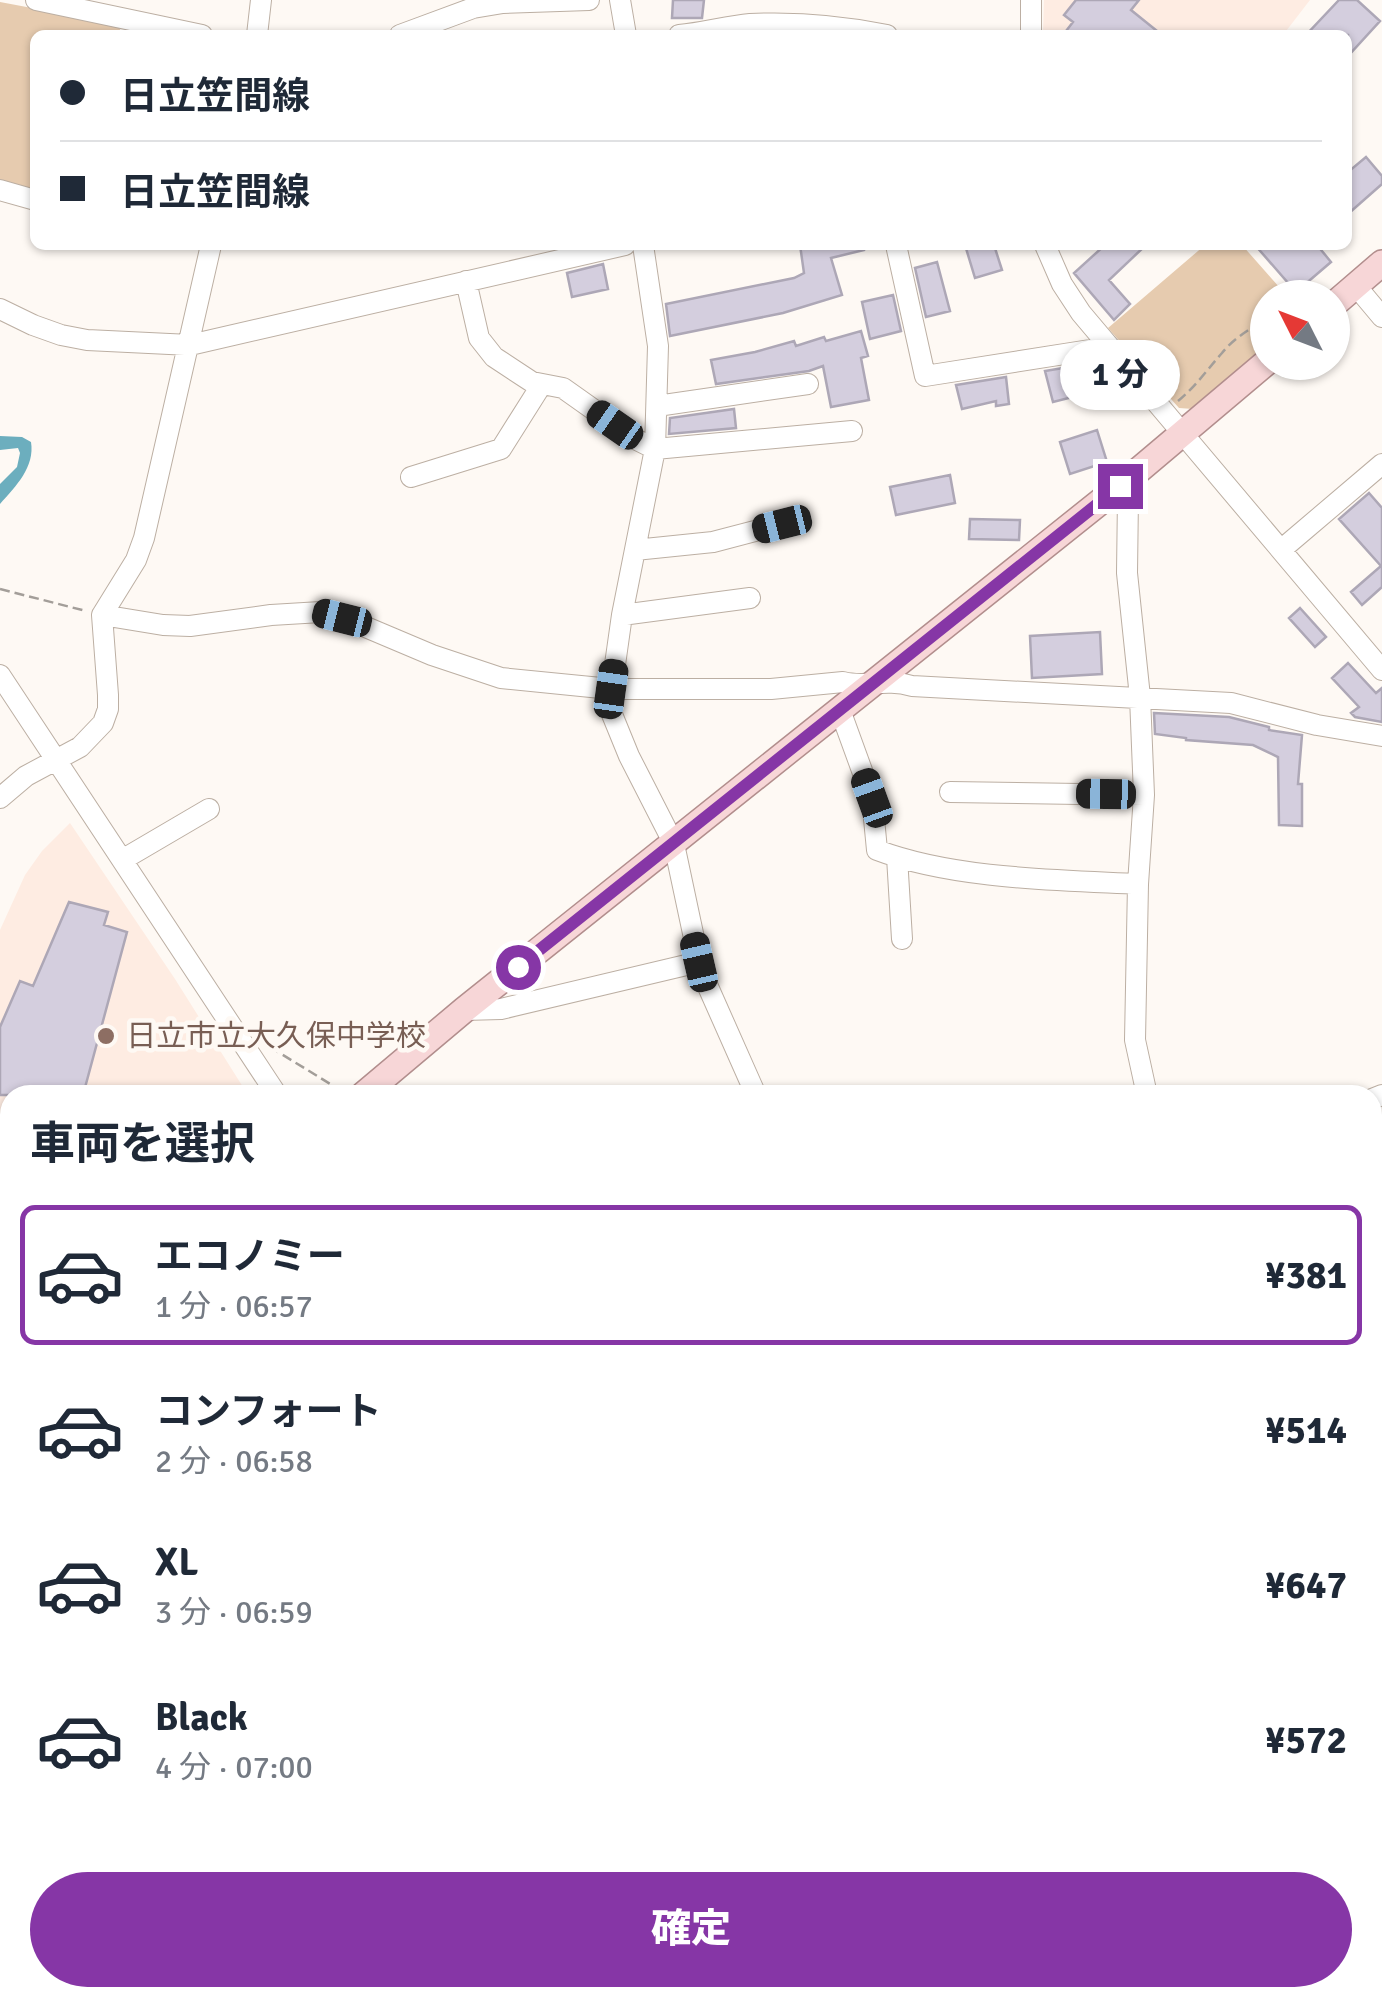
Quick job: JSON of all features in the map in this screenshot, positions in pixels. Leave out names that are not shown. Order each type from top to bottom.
[{"type":"main road","points":[[1350,291],[1382,263]]},
{"type":"main road","points":[[375,1085],[1120,486],[1250,376]]},
{"type":"street","points":[[36,0],[130,27],[157,30]]},
{"type":"street","points":[[258,30],[261,0]]},
{"type":"street","points":[[408,30],[442,9],[589,0]]},
{"type":"street","points":[[620,0],[625,30]]},
{"type":"street","points":[[1031,0],[1031,30]]},
{"type":"street","points":[[711,30],[749,24],[831,30]]},
{"type":"street","points":[[0,190],[30,199]]},
{"type":"street","points":[[0,798],[26,776],[80,748],[103,724],[108,709],[102,615],[136,560],[144,538],[210,250]]},
{"type":"street","points":[[0,310],[32,326],[86,340],[190,345],[602,250]]},
{"type":"street","points":[[644,250],[658,346],[655,449],[622,615],[610,708],[629,756],[674,844],[699,962],[752,1085]]},
{"type":"street","points":[[897,250],[926,376],[1109,347]]},
{"type":"street","points":[[1046,250],[1081,312],[1382,670]]},
{"type":"street","points":[[466,281],[479,338],[494,358],[532,382],[562,388],[655,449],[852,430]]},
{"type":"street","points":[[1356,286],[1382,317]]},
{"type":"street","points":[[410,478],[501,449],[542,384]]},
{"type":"street","points":[[657,406],[808,384]]},
{"type":"street","points":[[1282,549],[1375,470],[1382,493]]},
{"type":"street","points":[[1120,486],[1128,497],[1126,573],[1140,697],[1144,795],[1138,884],[1136,1040],[1146,1085]]},
{"type":"street","points":[[635,550],[712,542],[782,524]]},
{"type":"street","points":[[622,615],[750,598]]},
{"type":"street","points":[[102,615],[190,626],[320,612],[501,678],[611,689],[771,689],[896,681],[912,686],[1231,703],[1382,736]]},
{"type":"street","points":[[0,675],[270,1085]]},
{"type":"street","points":[[840,710],[872,798],[877,850],[962,870],[1138,884]]},
{"type":"street","points":[[950,792],[1144,795]]},
{"type":"street","points":[[122,860],[208,809]]},
{"type":"street","points":[[897,857],[902,939]]},
{"type":"street","points":[[464,1010],[501,1009],[699,962]]},
{"type":"path","points":[[1173,405],[1196,386],[1223,350],[1250,329]]},
{"type":"path","points":[[0,589],[102,615]]},
{"type":"path","points":[[259,1041],[352,1085]]},
{"type":"shaded area","points":[[1044,0],[1310,0],[1287,30],[1043,30]]},
{"type":"shaded area","points":[[0,2],[117,24],[120,30],[30,30],[30,190],[0,181]]},
{"type":"shaded area","points":[[1199,250],[1246,250],[1273,280],[1250,280],[1250,360],[1193,409],[1179,408],[1108,328]]},
{"type":"shaded area","name":"日立市立大久保中学校","points":[[70,823],[242,1085],[0,1085],[0,930],[25,875]]},
{"type":"water","points":[[0,436],[22,437],[31,442],[31,451],[23,476],[0,504],[0,484],[17,467],[20,453],[18,448],[0,450]]},
{"type":"building","points":[[673,0],[704,0],[702,18],[672,18]]},
{"type":"building","points":[[1076,0],[1139,0],[1131,10],[1156,30],[1067,30],[1073,22],[1064,15]]},
{"type":"building","points":[[1339,0],[1357,0],[1380,21],[1352,52],[1352,30],[1311,30]]},
{"type":"building","points":[[1366,157],[1382,176],[1382,184],[1352,210],[1352,169]]},
{"type":"building","points":[[801,250],[864,250],[831,258],[842,295],[783,313],[670,336],[666,304],[804,273]]},
{"type":"building","points":[[967,250],[996,250],[1002,270],[975,278]]},
{"type":"building","points":[[1099,250],[1141,250],[1109,280],[1130,304],[1114,320],[1074,273]]},
{"type":"building","points":[[1259,250],[1321,250],[1331,262],[1310,280],[1286,280]]},
{"type":"building","points":[[937,262],[950,311],[926,317],[915,268]]},
{"type":"building","points":[[603,264],[608,289],[572,297],[567,273]]},
{"type":"building","points":[[893,295],[901,331],[870,339],[862,302]]},
{"type":"building","points":[[861,331],[868,356],[861,358],[869,400],[831,407],[823,366],[716,384],[711,360],[794,341],[796,346],[824,337],[826,341]]},
{"type":"building","points":[[1093,363],[1100,390],[1053,402],[1045,371]]},
{"type":"building","points":[[1006,377],[1009,404],[996,406],[996,401],[962,409],[956,385]]},
{"type":"building","points":[[734,409],[736,428],[669,434],[670,418]]},
{"type":"building","points":[[1097,430],[1107,462],[1070,474],[1060,442]]},
{"type":"building","points":[[950,475],[955,503],[896,515],[890,487]]},
{"type":"building","points":[[1369,493],[1382,508],[1382,587],[1362,605],[1351,592],[1381,566],[1339,519]]},
{"type":"building","points":[[970,519],[1020,520],[1019,540],[969,539]]},
{"type":"building","points":[[1300,608],[1326,637],[1315,647],[1289,618]]},
{"type":"building","points":[[1100,632],[1102,674],[1032,678],[1030,636]]},
{"type":"building","points":[[1348,663],[1376,693],[1382,688],[1382,722],[1351,713],[1359,707],[1332,678]]},
{"type":"building","points":[[1154,713],[1229,717],[1269,730],[1302,735],[1298,784],[1302,784],[1302,826],[1279,825],[1278,757],[1253,745],[1155,734]]},
{"type":"building","points":[[69,902],[108,912],[104,925],[127,932],[86,1085],[0,1085],[0,1027],[20,981],[33,986]]},
{"type":"place","name":"日立市立大久保中学校","points":[[106,1036]]},
{"type":"route","points":[[518,967],[1120,486]]}]
